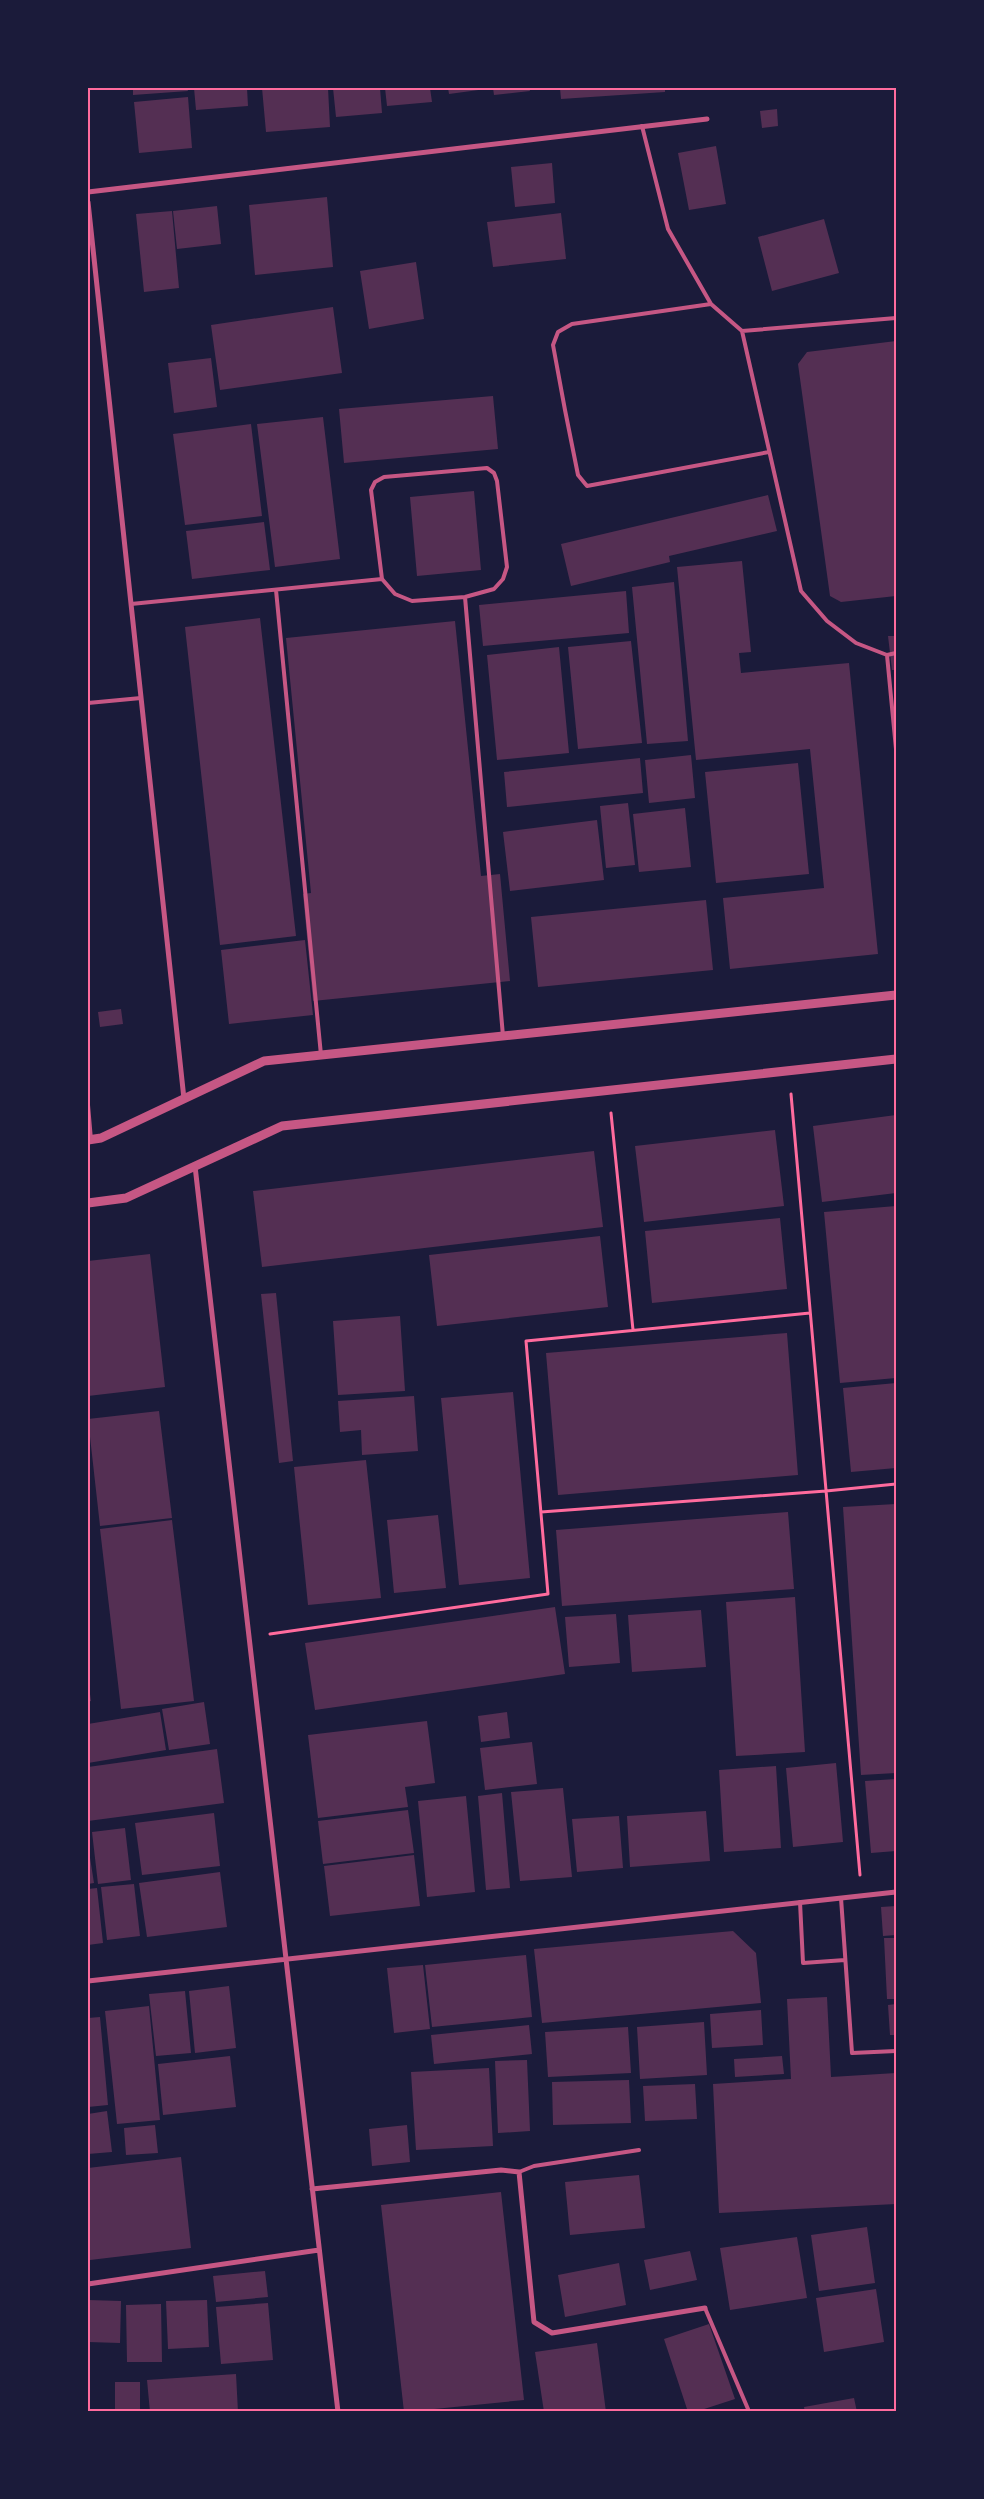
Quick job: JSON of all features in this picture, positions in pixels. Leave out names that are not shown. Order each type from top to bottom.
[{"type":"street","points":[[88,192],[707,118]]},
{"type":"street","points":[[88,202],[184,1099]]},
{"type":"street","points":[[89,1140],[101,1138],[264,1061],[896,995]]},
{"type":"street","points":[[88,1203],[126,1198],[282,1126],[896,1059]]},
{"type":"street","points":[[195,1166],[338,2412]]},
{"type":"street","points":[[88,1981],[896,1892]]},
{"type":"street","points":[[312,2189],[501,2170],[518,2172],[534,2322],[542,2328],[552,2333],[705,2308]]},
{"type":"street","points":[[88,2284],[319,2250]]},
{"type":"lane","points":[[642,126],[668,229],[711,304],[742,331],[801,591],[827,621],[856,643],[887,655],[896,654]]},
{"type":"lane","points":[[711,304],[572,324],[558,332],[553,345],[578,476],[587,486],[770,452]]},
{"type":"lane","points":[[742,331],[896,318]]},
{"type":"lane","points":[[486,468],[494,473],[497,481],[507,567],[502,579],[494,589],[465,597],[412,601],[395,594],[382,579],[371,490],[375,482],[384,477],[486,468]]},
{"type":"lane","points":[[131,604],[382,579]]},
{"type":"lane","points":[[276,590],[322,1055]]},
{"type":"lane","points":[[465,597],[503,1036]]},
{"type":"lane","points":[[887,655],[896,749]]},
{"type":"lane","points":[[88,703],[141,698]]},
{"type":"lane","points":[[88,1105],[89,1140]]},
{"type":"lane","points":[[841,1898],[852,2053],[896,2051]]},
{"type":"lane","points":[[800,1902],[803,1963],[845,1960]]},
{"type":"lane","points":[[518,2172],[534,2166],[639,2150]]},
{"type":"lane","points":[[705,2308],[748,2409]]},
{"type":"path","points":[[789,1070],[862,1895]]},
{"type":"path","points":[[609,1090],[633,1330]]},
{"type":"path","points":[[249,1637],[548,1594],[526,1341],[810,1313]]},
{"type":"path","points":[[541,1512],[896,1484]]},
{"type":"building","points":[[133,88],[187,88],[188,91],[133,95]]},
{"type":"building","points":[[194,88],[247,88],[248,106],[196,110]]},
{"type":"building","points":[[262,88],[328,88],[330,127],[266,132]]},
{"type":"building","points":[[333,88],[380,88],[382,113],[336,117]]},
{"type":"building","points":[[385,88],[430,88],[432,102],[387,106]]},
{"type":"building","points":[[448,88],[486,88],[486,89],[449,94]]},
{"type":"building","points":[[493,88],[529,88],[530,91],[494,95]]},
{"type":"building","points":[[560,88],[665,88],[665,92],[561,99]]},
{"type":"building","points":[[188,97],[192,148],[139,153],[134,102]]},
{"type":"building","points":[[777,109],[778,126],[762,128],[760,111]]},
{"type":"building","points":[[716,146],[726,204],[689,210],[678,153]]},
{"type":"building","points":[[552,163],[555,203],[515,207],[511,167]]},
{"type":"building","points":[[327,197],[333,267],[255,275],[249,205]]},
{"type":"building","points":[[217,206],[221,244],[177,249],[173,211]]},
{"type":"building","points":[[172,211],[179,288],[144,292],[136,214]]},
{"type":"building","points":[[561,213],[566,259],[493,267],[487,222]]},
{"type":"building","points":[[824,219],[839,273],[772,291],[758,237]]},
{"type":"building","points":[[416,262],[424,319],[369,329],[360,271]]},
{"type":"building","points":[[333,307],[342,373],[220,390],[211,325]]},
{"type":"building","points":[[896,341],[896,596],[841,602],[830,596],[798,364],[807,352]]},
{"type":"building","points":[[211,358],[217,407],[174,413],[168,363]]},
{"type":"building","points":[[493,396],[498,449],[344,463],[339,409]]},
{"type":"building","points":[[323,417],[340,559],[275,567],[257,424]]},
{"type":"building","points":[[251,424],[262,516],[185,525],[173,434]]},
{"type":"building","points":[[474,491],[481,570],[417,576],[410,497]]},
{"type":"building","points":[[768,495],[777,531],[669,556],[670,562],[571,586],[561,544]]},
{"type":"building","points":[[264,522],[270,570],[192,579],[186,531]]},
{"type":"building","points":[[742,561],[751,652],[739,653],[741,673],[849,663],[878,954],[730,969],[723,898],[824,888],[810,749],[696,760],[677,567]]},
{"type":"building","points":[[674,582],[688,741],[647,744],[632,587]]},
{"type":"building","points":[[626,591],[629,633],[483,646],[479,605]]},
{"type":"building","points":[[260,618],[296,936],[220,945],[185,627]]},
{"type":"building","points":[[455,621],[481,876],[500,874],[510,981],[313,1001],[303,894],[311,893],[286,638]]},
{"type":"building","points":[[888,636],[896,636],[896,670],[892,670]]},
{"type":"building","points":[[631,641],[642,743],[578,749],[568,647]]},
{"type":"building","points":[[559,647],[569,753],[497,760],[487,655]]},
{"type":"building","points":[[691,755],[695,798],[649,803],[645,760]]},
{"type":"building","points":[[640,758],[643,793],[507,807],[504,772]]},
{"type":"building","points":[[798,763],[809,874],[716,883],[705,772]]},
{"type":"building","points":[[628,803],[635,865],[606,868],[600,806]]},
{"type":"building","points":[[685,808],[691,867],[639,872],[633,814]]},
{"type":"building","points":[[597,820],[604,880],[510,891],[503,832]]},
{"type":"building","points":[[706,900],[713,970],[538,987],[531,917]]},
{"type":"building","points":[[305,940],[313,1015],[229,1024],[221,950]]},
{"type":"building","points":[[121,1009],[123,1024],[100,1027],[98,1012]]},
{"type":"building","points":[[896,1115],[896,1193],[822,1202],[813,1126]]},
{"type":"building","points":[[775,1130],[784,1206],[644,1222],[635,1146]]},
{"type":"building","points":[[594,1151],[603,1227],[262,1267],[253,1191]]},
{"type":"building","points":[[896,1206],[896,1378],[840,1383],[824,1212]]},
{"type":"building","points":[[780,1218],[787,1289],[652,1303],[645,1231]]},
{"type":"building","points":[[600,1236],[608,1307],[437,1326],[429,1255]]},
{"type":"building","points":[[150,1254],[165,1387],[88,1396],[88,1261]]},
{"type":"building","points":[[276,1293],[293,1461],[279,1463],[261,1294]]},
{"type":"building","points":[[400,1316],[405,1391],[338,1395],[333,1321]]},
{"type":"building","points":[[787,1333],[798,1475],[558,1495],[546,1353]]},
{"type":"building","points":[[896,1383],[896,1468],[851,1472],[843,1388]]},
{"type":"building","points":[[513,1392],[530,1578],[459,1585],[441,1398]]},
{"type":"building","points":[[414,1396],[418,1451],[362,1455],[361,1430],[340,1432],[338,1401]]},
{"type":"building","points":[[159,1411],[172,1518],[100,1526],[88,1419]]},
{"type":"building","points":[[366,1460],[381,1598],[308,1605],[294,1467]]},
{"type":"building","points":[[896,1504],[896,1773],[861,1775],[843,1507]]},
{"type":"building","points":[[788,1512],[794,1589],[562,1606],[556,1530]]},
{"type":"building","points":[[438,1515],[446,1588],[394,1593],[387,1520]]},
{"type":"building","points":[[172,1520],[194,1701],[121,1709],[100,1529]]},
{"type":"building","points":[[795,1597],[805,1752],[736,1756],[726,1602]]},
{"type":"building","points":[[555,1607],[565,1674],[315,1710],[305,1643]]},
{"type":"building","points":[[701,1610],[706,1667],[632,1672],[628,1615]]},
{"type":"building","points":[[616,1614],[620,1663],[569,1667],[565,1617]]},
{"type":"building","points":[[88,1680],[91,1701],[88,1702]]},
{"type":"building","points":[[204,1702],[210,1744],[169,1750],[162,1709]]},
{"type":"building","points":[[160,1712],[166,1750],[88,1763],[88,1724]]},
{"type":"building","points":[[507,1712],[510,1738],[481,1742],[478,1716]]},
{"type":"building","points":[[427,1721],[435,1783],[405,1787],[408,1807],[318,1818],[308,1735]]},
{"type":"building","points":[[532,1742],[537,1784],[485,1790],[480,1748]]},
{"type":"building","points":[[217,1749],[224,1803],[88,1821],[88,1767]]},
{"type":"building","points":[[836,1763],[843,1842],[793,1847],[786,1768]]},
{"type":"building","points":[[776,1766],[781,1848],[724,1852],[719,1770]]},
{"type":"building","points":[[896,1779],[896,1851],[871,1853],[865,1781]]},
{"type":"building","points":[[563,1788],[572,1877],[520,1881],[511,1792]]},
{"type":"building","points":[[502,1793],[510,1888],[486,1890],[478,1796]]},
{"type":"building","points":[[466,1796],[475,1892],[427,1897],[418,1801]]},
{"type":"building","points":[[408,1810],[414,1853],[323,1864],[318,1821]]},
{"type":"building","points":[[706,1811],[710,1861],[630,1867],[627,1816]]},
{"type":"building","points":[[214,1813],[220,1866],[142,1875],[135,1823]]},
{"type":"building","points":[[619,1816],[623,1868],[577,1872],[572,1819]]},
{"type":"building","points":[[125,1828],[131,1880],[98,1884],[92,1832]]},
{"type":"building","points":[[88,1845],[94,1883],[88,1884]]},
{"type":"building","points":[[414,1855],[420,1906],[330,1916],[324,1866]]},
{"type":"building","points":[[220,1872],[227,1927],[147,1937],[139,1883]]},
{"type":"building","points":[[134,1884],[140,1936],[107,1940],[101,1887]]},
{"type":"building","points":[[97,1888],[103,1943],[88,1945],[88,1889]]},
{"type":"building","points":[[896,1906],[896,1935],[883,1936],[881,1907]]},
{"type":"building","points":[[733,1931],[756,1953],[761,2003],[542,2023],[534,1949]]},
{"type":"building","points":[[884,1938],[896,1938],[896,1999],[887,1999]]},
{"type":"building","points":[[526,1955],[532,2017],[432,2027],[425,1965]]},
{"type":"building","points":[[423,1965],[430,2029],[394,2033],[387,1968]]},
{"type":"building","points":[[229,1986],[236,2048],[195,2053],[189,1991]]},
{"type":"building","points":[[185,1991],[191,2053],[156,2056],[149,1994]]},
{"type":"building","points":[[827,1997],[831,2077],[896,2073],[896,2204],[719,2213],[713,2084],[791,2079],[787,1999]]},
{"type":"building","points":[[896,2004],[896,2035],[890,2035],[888,2005]]},
{"type":"building","points":[[149,2006],[160,2120],[117,2124],[105,2011]]},
{"type":"building","points":[[761,2010],[763,2045],[712,2048],[710,2014]]},
{"type":"building","points":[[100,2017],[108,2105],[88,2107],[88,2018]]},
{"type":"building","points":[[704,2022],[707,2075],[640,2079],[637,2027]]},
{"type":"building","points":[[529,2025],[532,2054],[434,2064],[431,2035]]},
{"type":"building","points":[[628,2027],[631,2073],[548,2077],[545,2032]]},
{"type":"building","points":[[230,2056],[236,2107],[163,2115],[158,2064]]},
{"type":"building","points":[[782,2056],[784,2074],[735,2077],[734,2059]]},
{"type":"building","points":[[527,2060],[530,2131],[498,2133],[495,2061]]},
{"type":"building","points":[[489,2068],[493,2146],[416,2150],[411,2072]]},
{"type":"building","points":[[629,2080],[631,2123],[553,2125],[552,2082]]},
{"type":"building","points":[[695,2084],[697,2119],[645,2121],[643,2086]]},
{"type":"building","points":[[107,2111],[112,2152],[88,2154],[88,2114]]},
{"type":"building","points":[[155,2125],[158,2153],[126,2155],[124,2128]]},
{"type":"building","points":[[407,2125],[410,2162],[372,2166],[369,2129]]},
{"type":"building","points":[[181,2157],[191,2248],[90,2260],[88,2238],[88,2168]]},
{"type":"building","points":[[639,2175],[645,2228],[570,2235],[565,2182]]},
{"type":"building","points":[[501,2192],[524,2400],[404,2412],[381,2205]]},
{"type":"building","points":[[867,2227],[875,2283],[819,2291],[811,2235]]},
{"type":"building","points":[[797,2237],[807,2298],[730,2310],[720,2248]]},
{"type":"building","points":[[690,2251],[697,2280],[650,2290],[644,2260]]},
{"type":"building","points":[[619,2263],[626,2305],[565,2317],[558,2275]]},
{"type":"building","points":[[265,2271],[268,2297],[216,2302],[213,2276]]},
{"type":"building","points":[[876,2289],[884,2342],[824,2352],[816,2298]]},
{"type":"building","points":[[88,2300],[121,2301],[120,2343],[88,2342]]},
{"type":"building","points":[[207,2300],[209,2347],[168,2349],[166,2301]]},
{"type":"building","points":[[268,2303],[273,2360],[221,2364],[216,2307]]},
{"type":"building","points":[[161,2304],[162,2362],[127,2362],[126,2305]]},
{"type":"building","points":[[709,2324],[735,2399],[695,2412],[688,2412],[664,2339]]},
{"type":"building","points":[[597,2343],[606,2412],[544,2412],[535,2352]]},
{"type":"building","points":[[236,2374],[238,2412],[150,2412],[147,2380]]},
{"type":"building","points":[[115,2382],[140,2382],[140,2411],[115,2412]]},
{"type":"building","points":[[854,2398],[857,2412],[805,2412],[804,2407]]}]
